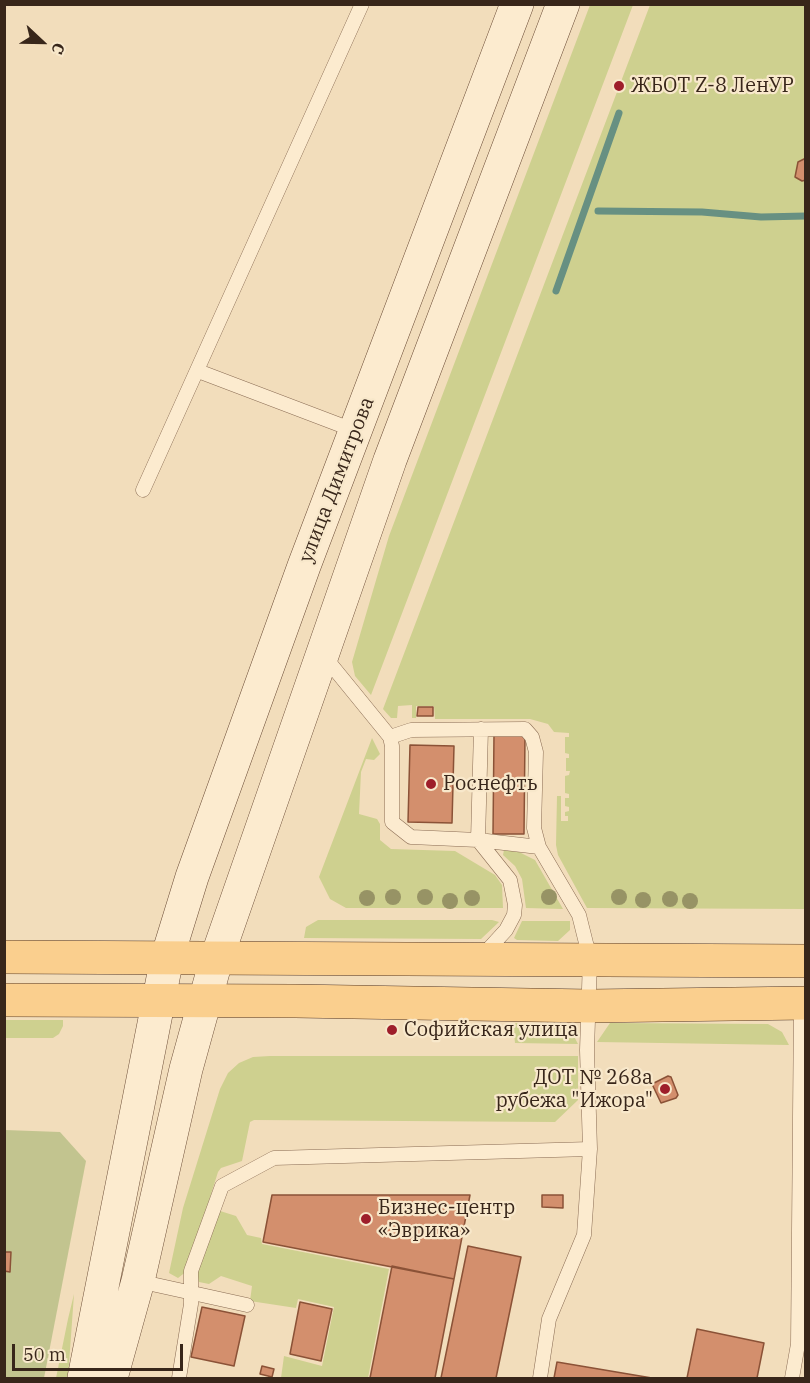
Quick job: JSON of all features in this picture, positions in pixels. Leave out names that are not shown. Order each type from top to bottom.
[{"type":"main road","points":[[4,957],[806,961]]},
{"type":"main road","points":[[4,1000],[590,1006],[803,1003]]},
{"type":"street","name":"улица Димитрова","points":[[84,1378],[166,958],[192,877],[356,431],[517,4]]},
{"type":"street","points":[[111,1378],[138,1281],[204,1001],[217,957],[390,460],[563,4]]},
{"type":"lane","points":[[143,490],[362,4]]},
{"type":"lane","points":[[198,371],[356,431]]},
{"type":"lane","points":[[322,655],[390,737],[392,822],[411,837],[478,840],[539,847]]},
{"type":"lane","points":[[479,958],[506,930],[514,915],[515,905],[510,880],[478,840],[481,729]]},
{"type":"lane","points":[[390,737],[411,730],[525,729],[532,737],[536,753],[534,828],[539,847],[579,915],[590,959],[587,1050],[590,1149],[584,1235],[549,1319],[540,1378]]},
{"type":"lane","points":[[792,1378],[798,1344],[803,1003]]},
{"type":"lane","points":[[179,1378],[191,1271],[222,1186],[274,1158],[590,1149]]},
{"type":"lane","points":[[138,1281],[247,1305]]},
{"type":"green space","points":[[590,5],[633,5],[371,695],[355,676],[352,662],[389,536]]},
{"type":"green space","points":[[650,5],[805,5],[805,909],[587,908],[558,855],[556,845],[557,796],[561,796],[561,821],[568,821],[565,812],[569,811],[569,807],[565,806],[565,798],[569,798],[569,794],[565,793],[565,776],[569,775],[570,771],[566,771],[566,758],[569,758],[569,754],[565,753],[565,737],[569,737],[569,733],[554,732],[548,724],[530,719],[435,719],[434,706],[416,706],[416,718],[412,718],[412,705],[398,706],[397,718],[391,718],[383,709]]},
{"type":"green space","points":[[372,738],[380,754],[374,760],[366,759],[361,772],[359,814],[377,819],[380,824],[380,840],[391,849],[455,851],[495,875],[502,885],[503,908],[346,908],[330,899],[319,877]]},
{"type":"green space","points":[[504,850],[519,852],[535,860],[563,909],[526,908],[522,879],[515,866],[503,855]]},
{"type":"green space","points":[[318,920],[492,920],[499,922],[481,939],[304,938],[306,927]]},
{"type":"green space","points":[[522,921],[570,921],[570,930],[558,941],[517,940],[514,938]]},
{"type":"green space","points":[[4,1020],[63,1020],[63,1026],[59,1034],[53,1038],[5,1038]]},
{"type":"green space","points":[[513,1023],[567,1023],[578,1044],[515,1043]]},
{"type":"green space","points":[[610,1023],[768,1024],[782,1032],[789,1045],[597,1042]]},
{"type":"green space","points":[[578,1056],[578,1100],[555,1122],[254,1120],[250,1122],[242,1161],[221,1168],[218,1172],[187,1271],[178,1278],[169,1273],[183,1208],[220,1089],[228,1073],[239,1063],[253,1057]]},
{"type":"green space","points":[[5,1130],[60,1132],[86,1161],[44,1378],[5,1378]]},
{"type":"green space","points":[[217,1210],[236,1216],[247,1235],[261,1238],[262,1244],[389,1269],[368,1378],[281,1378],[284,1356],[322,1366],[334,1307],[298,1299],[296,1308],[250,1301],[252,1286],[221,1276],[209,1284],[199,1282],[197,1272]]},
{"type":"green space","points":[[74,1294],[68,1378],[56,1378],[68,1319]]},
{"type":"building","points":[[806,158],[806,180],[802,181],[795,177],[798,162]]},
{"type":"building","points":[[418,707],[433,707],[433,716],[417,716]]},
{"type":"building","points":[[494,734],[525,735],[524,834],[493,834]]},
{"type":"building","name":"Роснефть","points":[[410,745],[454,746],[452,823],[408,822]]},
{"type":"building","name":"ДОТ № 268а рубежа \"Ижора\"","points":[[668,1076],[671,1077],[678,1095],[676,1098],[661,1103],[652,1084]]},
{"type":"building","name":"Бизнес-центр «Эврика»","points":[[272,1195],[470,1195],[454,1279],[263,1242]]},
{"type":"building","points":[[542,1195],[563,1195],[563,1208],[542,1207]]},
{"type":"building","points":[[468,1246],[521,1257],[496,1378],[441,1378]]},
{"type":"building","points":[[4,1252],[11,1252],[10,1272],[4,1271]]},
{"type":"building","points":[[392,1266],[454,1279],[435,1378],[370,1378]]},
{"type":"building","points":[[300,1302],[332,1309],[321,1361],[290,1354]]},
{"type":"building","points":[[202,1307],[245,1316],[234,1366],[191,1357]]},
{"type":"building","points":[[697,1329],[764,1343],[757,1378],[687,1378]]},
{"type":"building","points":[[557,1362],[652,1378],[554,1378]]},
{"type":"building","points":[[262,1366],[274,1369],[272,1377],[260,1374]]},
{"type":"waterway","points":[[556,291],[619,113]]},
{"type":"waterway","points":[[598,211],[702,212],[761,217],[806,216]]},
{"type":"place","name":"ЖБОТ Z-8 ЛенУР","points":[[619,86]]},
{"type":"place","name":"Роснефть","points":[[431,784]]},
{"type":"place","name":"Софийская улица","points":[[392,1030]]},
{"type":"place","name":"ДОТ № 268а рубежа \"Ижора\"","points":[[665,1089]]},
{"type":"place","name":"Бизнес-центр «Эврика»","points":[[366,1219]]}]
